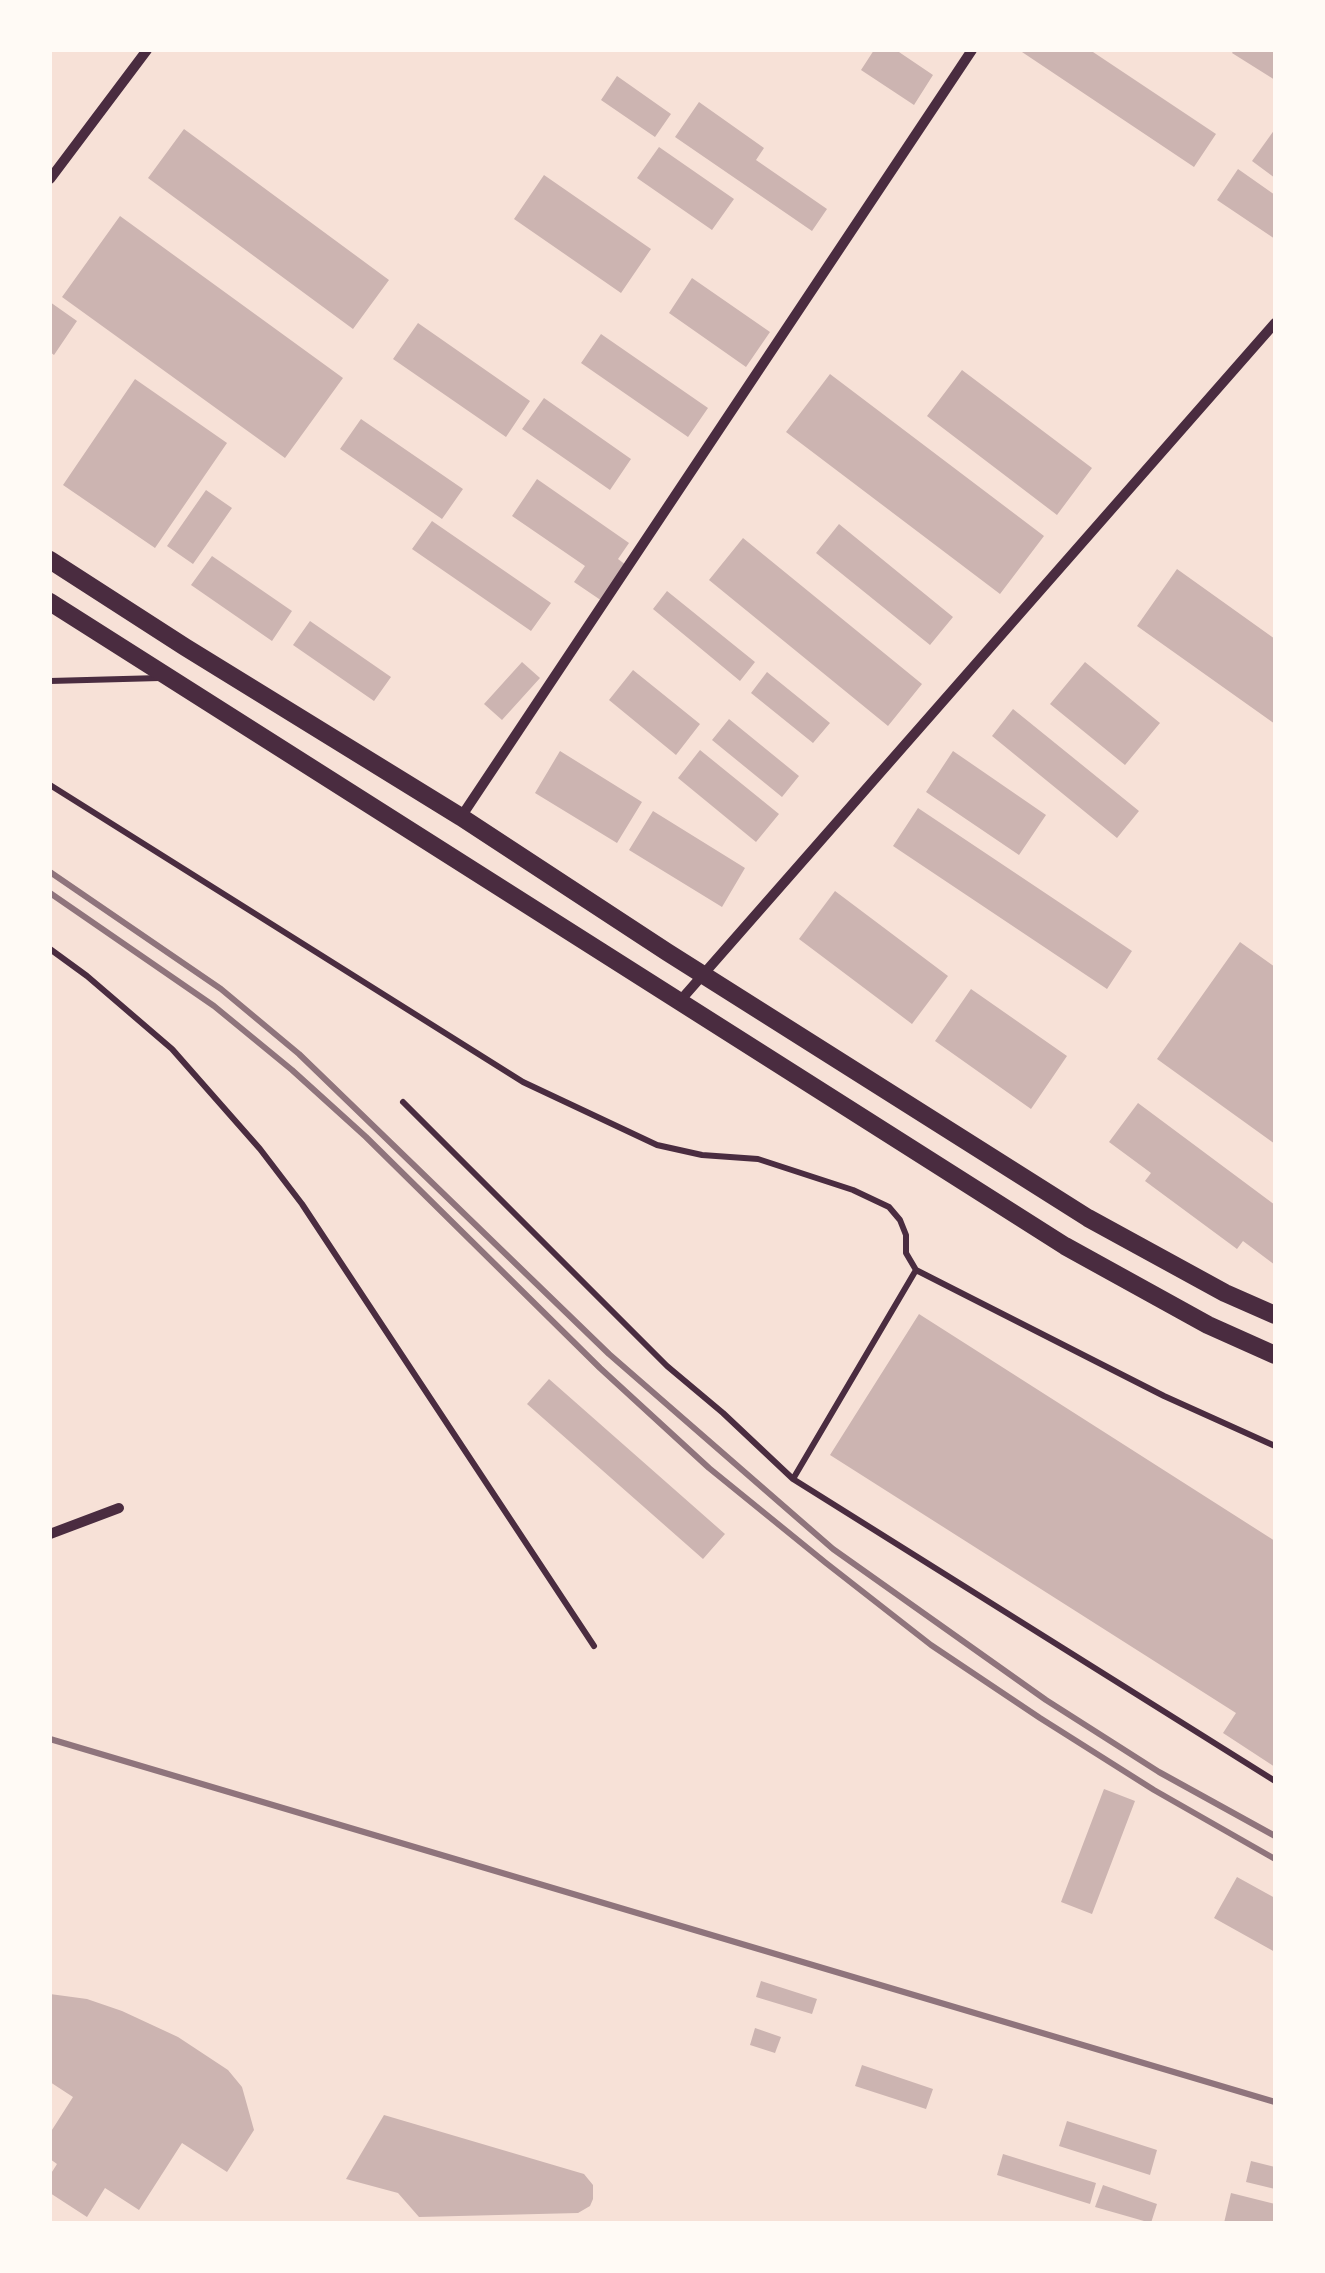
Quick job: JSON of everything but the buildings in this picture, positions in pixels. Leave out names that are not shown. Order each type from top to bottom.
[{"type":"main road","points":[[50,560],[1088,1218],[1225,1294],[1275,1315]]},
{"type":"main road","points":[[50,602],[1065,1246],[1208,1325],[1275,1354]]},
{"type":"street","points":[[50,179],[147,50]]},
{"type":"street","points":[[461,817],[972,50]]},
{"type":"street","points":[[679,1002],[1275,323]]},
{"type":"street","points":[[50,1534],[119,1508]]},
{"type":"lane","points":[[50,680],[166,678]]},
{"type":"lane","points":[[50,784],[523,1082],[657,1144],[702,1156],[758,1158],[852,1190],[889,1208],[900,1220],[906,1235],[906,1253],[916,1270],[1164,1396],[1275,1446]]},
{"type":"lane","points":[[50,949],[172,1049],[260,1148],[302,1204],[594,1646]]},
{"type":"lane","points":[[403,1102],[667,1366],[793,1479],[1275,1781]]},
{"type":"lane","points":[[793,1479],[916,1270]]},
{"type":"railway","points":[[50,872],[221,989],[299,1054],[609,1354],[833,1549],[1046,1700],[1159,1772],[1275,1836]]},
{"type":"railway","points":[[50,893],[214,1006],[292,1070],[366,1137],[600,1368],[709,1468],[826,1563],[931,1645],[1040,1718],[1154,1790],[1275,1859]]},
{"type":"railway","points":[[50,1739],[1275,2102]]}]
